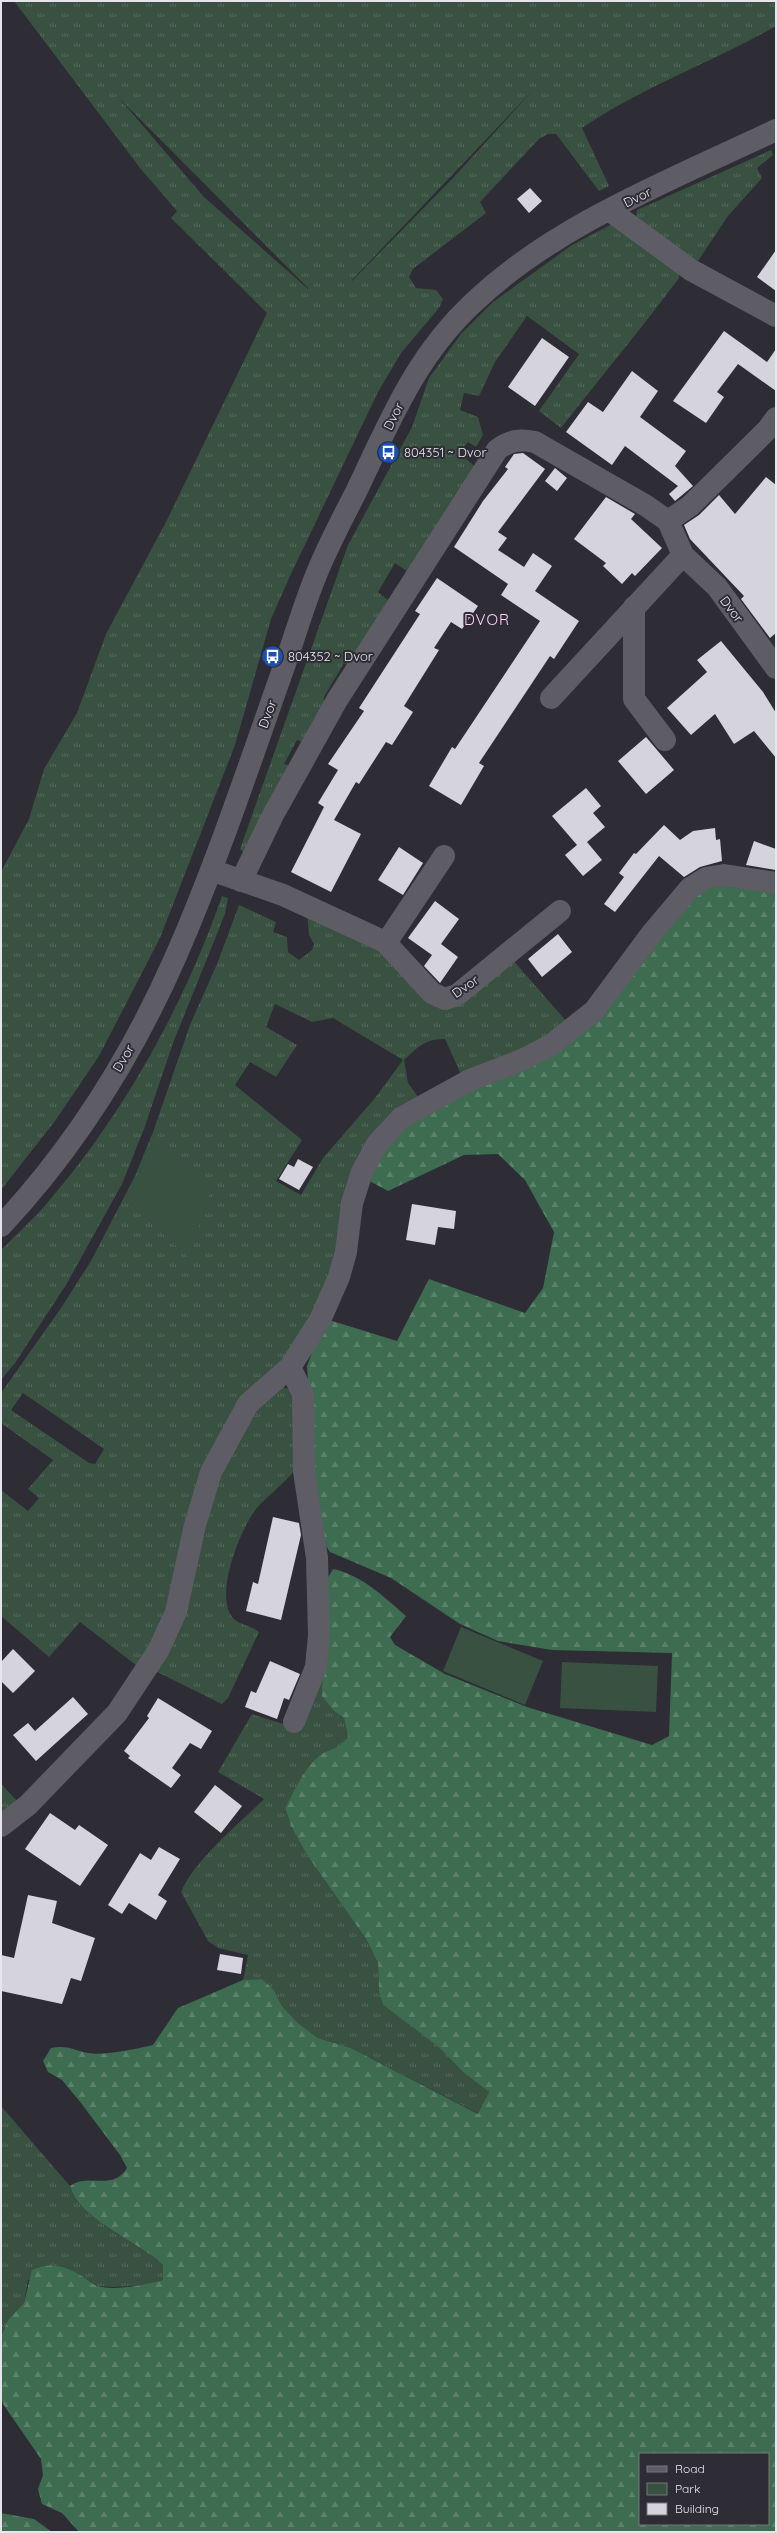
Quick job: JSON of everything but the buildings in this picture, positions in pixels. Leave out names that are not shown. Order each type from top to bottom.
[{"type":"street","name":"Dvor","points":[[1,1226],[28,1196],[84,1124],[128,1051],[176,957],[211,870],[319,568],[409,381],[445,332],[498,280],[523,261],[609,210],[776,130]]},
{"type":"street","points":[[609,210],[691,270],[776,316]]},
{"type":"street","points":[[241,882],[273,815],[336,700],[497,450],[507,442],[522,439],[535,442],[645,505],[668,521],[690,506],[768,429],[776,418]]},
{"type":"street","name":"Dvor","points":[[668,521],[683,555],[717,587],[776,668]]},
{"type":"street","points":[[551,698],[683,555]]},
{"type":"street","points":[[634,607],[634,699],[665,740]]},
{"type":"street","points":[[386,943],[444,856]]},
{"type":"street","name":"Dvor","points":[[211,870],[241,882],[283,895],[386,943],[432,993],[445,999],[457,995],[560,911]]},
{"type":"street","points":[[1,1826],[28,1805],[117,1713],[158,1651],[176,1612],[195,1524],[211,1472],[248,1404],[290,1367],[320,1320],[339,1277],[346,1252],[352,1204],[362,1172],[377,1144],[402,1118],[470,1080],[524,1059],[551,1045],[594,1011],[690,888],[706,878],[724,875],[776,883]]},
{"type":"street","points":[[290,1367],[303,1394],[304,1471],[317,1558],[319,1635],[316,1667],[294,1722]]},
{"type":"green space","points":[[14,1],[776,1],[776,26],[653,87],[605,113],[582,128],[609,186],[599,191],[556,134],[548,134],[539,139],[480,202],[486,213],[413,269],[409,277],[416,288],[436,290],[443,299],[439,308],[401,353],[378,392],[290,576],[271,619],[235,745],[160,938],[99,1056],[55,1121],[1,1190],[1,872],[29,819],[44,769],[77,713],[106,634],[166,522],[267,313],[171,218],[177,211],[140,168]],"holes":[[[534,89],[454,177],[352,281],[352,280]],[[119,98],[308,288],[308,289],[204,197]]]},
{"type":"green space","points":[[771,150],[773,155],[757,168],[762,178],[728,216],[696,264],[636,217],[637,210]]},
{"type":"green space","points":[[616,222],[679,267],[679,278],[561,428],[539,411],[579,354],[527,316],[495,362],[479,396],[464,393],[460,410],[478,417],[483,435],[476,447],[468,442],[459,453],[478,469],[408,572],[395,563],[378,592],[388,600],[350,667],[344,663],[324,697],[325,713],[307,744],[297,740],[284,764],[292,766],[247,855],[240,849],[348,545],[412,427],[429,378],[461,334],[493,302],[572,245]]},
{"type":"green space","points":[[714,881],[776,887],[776,2532],[79,2532],[62,2513],[42,2504],[38,2489],[43,2475],[41,2459],[3,2404],[1,2396],[1,2337],[8,2320],[24,2303],[32,2270],[46,2266],[59,2266],[72,2270],[93,2284],[104,2287],[121,2288],[149,2284],[163,2280],[163,2265],[139,2247],[96,2219],[84,2209],[75,2198],[70,2186],[77,2182],[107,2181],[114,2179],[121,2175],[127,2168],[120,2155],[81,2103],[62,2080],[48,2072],[43,2061],[51,2048],[67,2047],[88,2053],[103,2054],[153,2045],[178,2008],[243,1980],[262,1979],[274,1990],[282,2006],[298,2023],[318,2038],[351,2048],[478,2114],[489,2092],[464,2073],[439,2047],[383,2005],[379,1993],[378,1963],[366,1939],[307,1855],[292,1828],[285,1808],[299,1781],[313,1762],[322,1754],[336,1748],[348,1737],[344,1718],[334,1711],[322,1696],[326,1581],[333,1569],[354,1576],[363,1581],[381,1594],[406,1616],[390,1637],[395,1645],[445,1674],[527,1707],[652,1745],[669,1736],[672,1653],[552,1650],[498,1641],[460,1624],[391,1578],[330,1552],[318,1534],[307,1366],[319,1334],[329,1320],[397,1341],[429,1279],[525,1313],[543,1288],[554,1232],[525,1180],[498,1154],[464,1155],[388,1191],[364,1178],[404,1122],[556,1048],[665,921]]},
{"type":"green space","points":[[222,896],[228,898],[225,914],[173,1043],[144,1129],[122,1184],[66,1285],[15,1363],[1,1380],[1,1250],[42,1209],[71,1174],[98,1138],[123,1100],[169,1021],[189,980]]},
{"type":"green space","points":[[239,905],[276,922],[273,932],[287,937],[288,952],[299,960],[312,950],[314,944],[309,935],[307,912],[366,939],[430,1000],[512,959],[567,1022],[546,1042],[463,1079],[445,1039],[433,1040],[423,1044],[404,1060],[408,1083],[421,1101],[392,1121],[337,1269],[297,1347],[256,1387],[141,1669],[80,1622],[49,1657],[1,1616],[1,1490],[28,1511],[39,1498],[28,1489],[53,1460],[1,1423],[1,1393],[61,1308],[91,1261],[135,1176],[153,1132],[190,1025],[217,964]],"holes":[[[275,1004],[312,1022],[333,1018],[403,1060],[375,1098],[323,1158],[301,1195],[276,1181],[302,1140],[235,1085],[250,1062],[276,1077],[297,1045],[266,1027]],[[23,1393],[104,1449],[95,1464],[89,1463],[11,1410]]]},
{"type":"green space","points":[[155,1133],[211,1189],[189,1258],[127,1200]]},
{"type":"green space","points":[[279,1386],[292,1390],[296,1439],[296,1466],[290,1476],[254,1512],[242,1534],[231,1565],[227,1580],[226,1595],[228,1608],[235,1620],[259,1632],[228,1698],[222,1704],[157,1672],[209,1492],[252,1405]]},
{"type":"green space","points":[[461,1627],[543,1661],[525,1705],[443,1671]]},
{"type":"green space","points":[[562,1662],[658,1666],[656,1712],[560,1708]]},
{"type":"green space","points":[[323,1678],[334,1711],[344,1718],[348,1737],[340,1747],[318,1757],[285,1808],[292,1828],[307,1855],[366,1939],[378,1963],[379,1993],[383,2005],[440,2047],[464,2073],[489,2092],[479,2114],[351,2048],[318,2038],[298,2023],[282,2006],[274,1990],[262,1979],[243,1980],[248,1955],[218,1948],[208,1941],[181,1892],[196,1867],[230,1831],[264,1799],[218,1772],[252,1714],[296,1728]]},
{"type":"green space","points":[[1,1784],[18,1802],[1,1817]]},
{"type":"green space","points":[[1,2106],[70,2186],[75,2198],[84,2209],[110,2229],[139,2247],[163,2265],[163,2280],[149,2285],[113,2287],[98,2286],[81,2276],[28,2280],[24,2303],[8,2320],[1,2337]]},
{"type":"green space","points":[[1,2513],[34,2519],[52,2532],[1,2532]]},
{"type":"place","name":"804351 ~ Dvor","points":[[388,452]]},
{"type":"place","name":"804352 ~ Dvor","points":[[272,656]]},
{"type":"district","name":"DVOR","points":[[487,619]]}]
